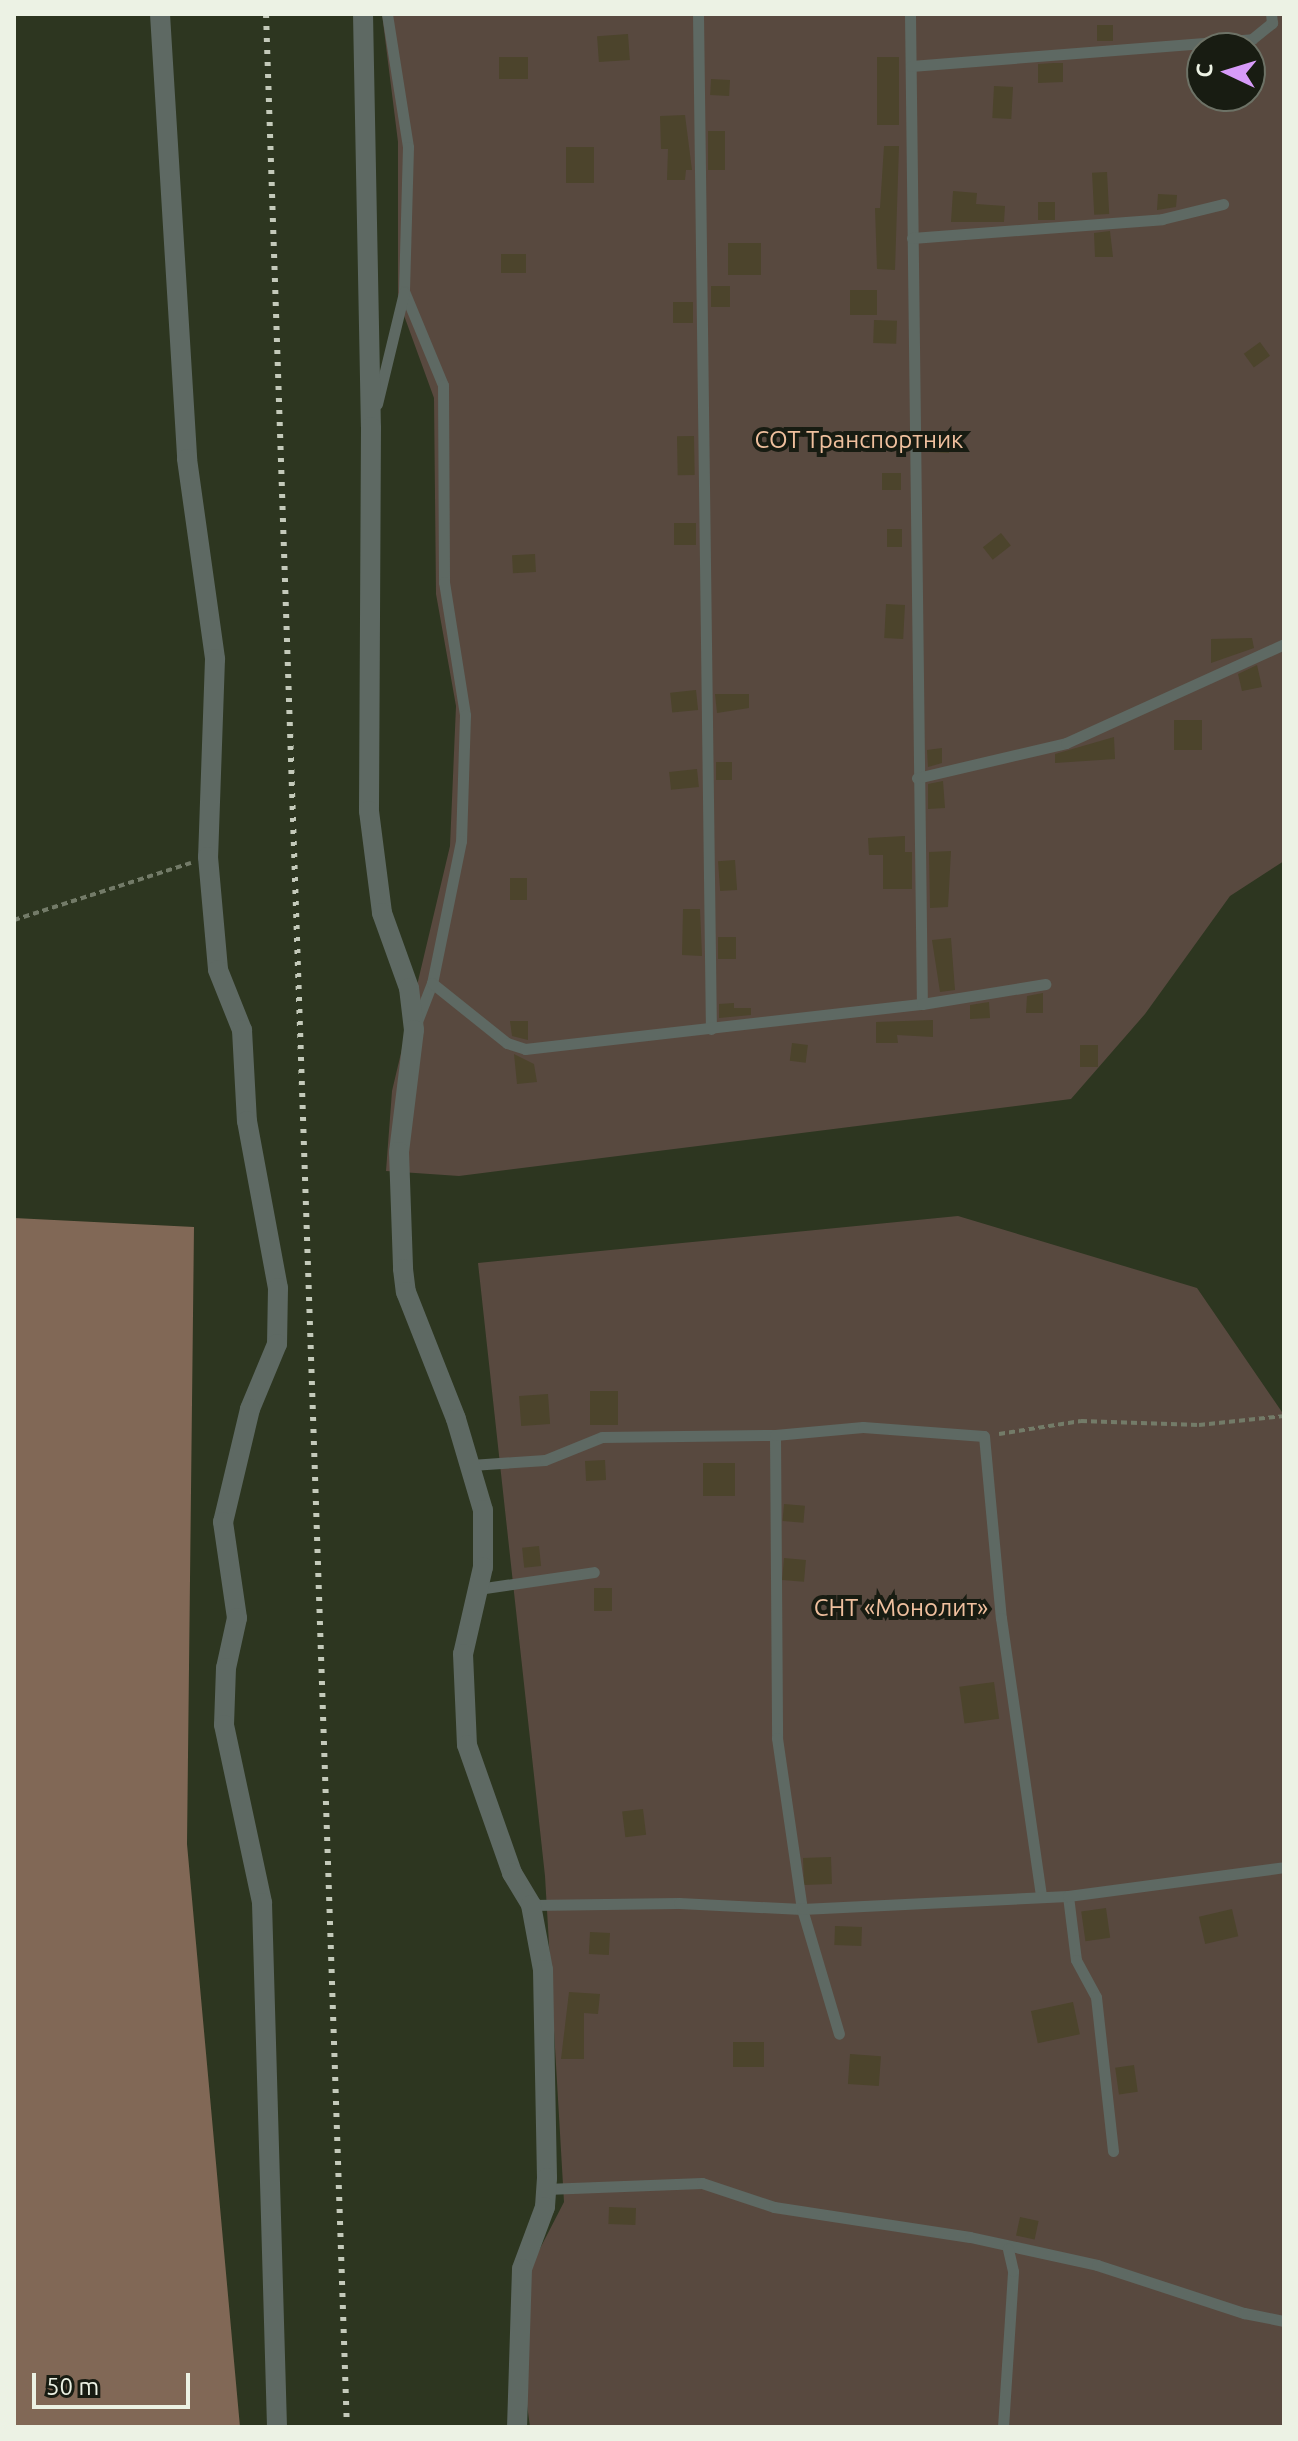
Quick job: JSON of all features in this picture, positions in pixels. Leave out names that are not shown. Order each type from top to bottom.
[{"type":"street","points":[[160,14],[187,459],[215,659],[208,857],[218,970],[242,1030],[247,1121],[278,1288],[277,1344],[250,1409],[223,1522],[237,1618],[226,1668],[224,1725],[262,1903],[277,2427]]},
{"type":"street","points":[[363,14],[371,427],[369,811],[382,913],[409,988],[414,1030],[399,1152],[406,1292],[471,1465],[483,1510],[478,1589],[463,1654],[467,1745],[512,1873],[531,1905],[543,1970],[546,2189],[522,2269],[517,2427]]},
{"type":"lane","points":[[379,14],[387,31]]},
{"type":"lane","points":[[371,427],[404,291],[408,147],[387,31],[387,14]]},
{"type":"lane","points":[[698,14],[711,1029]]},
{"type":"lane","points":[[910,14],[922,1004]]},
{"type":"lane","points":[[911,66],[1252,39],[1272,23],[1271,14]]},
{"type":"lane","points":[[912,238],[1162,219],[1223,204]]},
{"type":"lane","points":[[404,291],[443,385],[444,582],[465,715],[461,841],[432,983],[414,1030]]},
{"type":"lane","points":[[917,778],[1066,743],[1284,644]]},
{"type":"lane","points":[[432,983],[507,1043],[525,1049],[922,1004],[1045,984]]},
{"type":"lane","points":[[471,1465],[545,1460],[602,1437],[775,1435],[863,1427],[984,1436],[1001,1618],[1041,1894]]},
{"type":"lane","points":[[775,1435],[777,1738],[802,1909],[839,2034]]},
{"type":"lane","points":[[478,1589],[594,1572]]},
{"type":"lane","points":[[531,1905],[679,1903],[802,1909],[1041,1894],[1068,1896],[1284,1867]]},
{"type":"lane","points":[[1068,1896],[1076,1960],[1096,1997],[1113,2151]]},
{"type":"lane","points":[[546,2189],[702,2183],[774,2207],[970,2237],[1008,2249],[1148,2278],[1244,2313],[1284,2321]]},
{"type":"lane","points":[[1003,2427],[1013,2284],[1008,2249]]},
{"type":"path","points":[[14,920],[208,857]]},
{"type":"path","points":[[984,1436],[1081,1421],[1199,1425],[1284,1416]]},
{"type":"green space","name":"СОТ Транспортник","points":[[382,14],[1284,14],[1284,861],[1230,896],[1145,1014],[1071,1099],[459,1176],[386,1171],[392,1091],[450,846],[456,706],[436,594],[434,398],[398,299],[398,142]]},
{"type":"green space","name":"СНТ «Монолит»","points":[[958,1216],[1197,1288],[1284,1415],[1284,2427],[530,2427],[513,2301],[564,2202],[545,1876],[478,1263]]},
{"type":"shaded area","points":[[14,1218],[194,1227],[187,1844],[240,2427],[14,2427]]},
{"type":"building","points":[[1097,25],[1113,25],[1113,41],[1097,41]]},
{"type":"building","points":[[628,34],[630,60],[599,62],[597,36]]},
{"type":"building","points":[[499,57],[528,57],[528,79],[499,79]]},
{"type":"building","points":[[877,57],[899,57],[899,125],[877,125]]},
{"type":"building","points":[[1063,63],[1063,82],[1038,83],[1038,64]]},
{"type":"building","points":[[711,79],[730,80],[729,96],[710,95]]},
{"type":"building","points":[[994,86],[1013,87],[1011,119],[992,118]]},
{"type":"building","points":[[685,115],[692,170],[686,170],[685,180],[667,180],[668,149],[661,149],[660,116]]},
{"type":"building","points":[[708,131],[725,131],[725,170],[708,170]]},
{"type":"building","points":[[884,146],[899,146],[895,270],[877,269],[875,208],[880,208]]},
{"type":"building","points":[[566,147],[594,147],[594,183],[566,183]]},
{"type":"building","points":[[1107,172],[1109,214],[1094,215],[1092,173]]},
{"type":"building","points":[[953,191],[977,193],[976,204],[1005,206],[1004,222],[951,222]]},
{"type":"building","points":[[1158,194],[1177,195],[1176,207],[1157,210]]},
{"type":"building","points":[[1038,202],[1055,202],[1055,220],[1038,220]]},
{"type":"building","points":[[1110,231],[1113,257],[1095,257],[1094,233]]},
{"type":"building","points":[[728,243],[761,243],[761,275],[728,275]]},
{"type":"building","points":[[501,254],[526,254],[526,273],[501,273]]},
{"type":"building","points":[[711,286],[730,286],[730,307],[711,307]]},
{"type":"building","points":[[850,290],[877,290],[877,315],[850,315]]},
{"type":"building","points":[[673,302],[693,302],[693,323],[673,323]]},
{"type":"building","points":[[874,320],[897,321],[896,344],[873,343]]},
{"type":"building","points":[[1260,342],[1270,356],[1254,368],[1244,354]]},
{"type":"building","points":[[932,435],[950,436],[949,453],[931,452]]},
{"type":"building","points":[[677,436],[694,436],[695,475],[678,475]]},
{"type":"building","points":[[882,473],[901,473],[901,490],[882,490]]},
{"type":"building","points":[[674,523],[696,523],[696,545],[674,545]]},
{"type":"building","points":[[887,529],[902,529],[902,547],[887,547]]},
{"type":"building","points":[[1001,533],[1011,546],[993,560],[983,547]]},
{"type":"building","points":[[535,554],[536,572],[513,573],[512,555]]},
{"type":"building","points":[[886,604],[905,605],[903,639],[884,638]]},
{"type":"building","points":[[1252,638],[1254,648],[1211,663],[1211,639]]},
{"type":"building","points":[[1257,665],[1262,687],[1242,691],[1238,674]]},
{"type":"building","points":[[696,690],[698,710],[672,713],[670,693]]},
{"type":"building","points":[[715,694],[749,694],[749,708],[717,713]]},
{"type":"building","points":[[1174,720],[1202,720],[1202,750],[1174,750]]},
{"type":"building","points":[[1114,737],[1115,759],[1055,763],[1055,754]]},
{"type":"building","points":[[942,748],[942,763],[928,767],[927,750]]},
{"type":"building","points":[[716,762],[732,762],[732,780],[716,780]]},
{"type":"building","points":[[697,769],[699,787],[671,790],[669,772]]},
{"type":"building","points":[[943,781],[945,808],[928,809],[928,784]]},
{"type":"building","points":[[905,836],[905,852],[912,852],[912,889],[883,889],[883,855],[869,855],[868,838]]},
{"type":"building","points":[[951,851],[948,907],[930,908],[929,852]]},
{"type":"building","points":[[735,860],[737,890],[720,891],[718,861]]},
{"type":"building","points":[[510,878],[527,878],[527,900],[510,900]]},
{"type":"building","points":[[683,909],[700,909],[702,956],[682,955]]},
{"type":"building","points":[[718,937],[736,937],[736,959],[718,959]]},
{"type":"building","points":[[951,938],[955,990],[940,992],[932,940]]},
{"type":"building","points":[[1043,993],[1043,1013],[1026,1013],[1027,996]]},
{"type":"building","points":[[989,1002],[990,1018],[970,1019],[970,1005]]},
{"type":"building","points":[[734,1003],[734,1008],[751,1008],[751,1015],[719,1018],[719,1004]]},
{"type":"building","points":[[933,1020],[933,1037],[897,1035],[898,1043],[876,1043],[876,1022]]},
{"type":"building","points":[[510,1021],[528,1021],[528,1040],[512,1036]]},
{"type":"building","points":[[792,1043],[808,1045],[806,1063],[790,1061]]},
{"type":"building","points":[[1080,1045],[1098,1045],[1098,1067],[1080,1067]]},
{"type":"building","points":[[514,1054],[534,1064],[537,1082],[517,1084]]},
{"type":"building","points":[[590,1391],[618,1391],[618,1425],[590,1425]]},
{"type":"building","points":[[548,1394],[550,1424],[521,1426],[519,1396]]},
{"type":"building","points":[[605,1460],[606,1480],[586,1481],[585,1461]]},
{"type":"building","points":[[703,1463],[735,1463],[735,1496],[703,1496]]},
{"type":"building","points":[[784,1504],[805,1506],[803,1523],[783,1521]]},
{"type":"building","points":[[539,1546],[541,1566],[524,1568],[522,1548]]},
{"type":"building","points":[[784,1558],[806,1560],[804,1582],[782,1580]]},
{"type":"building","points":[[594,1588],[612,1588],[612,1611],[594,1611]]},
{"type":"building","points":[[994,1682],[999,1719],[964,1724],[959,1687]]},
{"type":"building","points":[[643,1809],[646,1835],[625,1837],[622,1812]]},
{"type":"building","points":[[831,1857],[832,1884],[804,1885],[803,1858]]},
{"type":"building","points":[[1106,1908],[1110,1938],[1085,1941],[1081,1911]]},
{"type":"building","points":[[1232,1909],[1238,1936],[1205,1944],[1199,1917]]},
{"type":"building","points":[[835,1926],[862,1927],[861,1946],[834,1945]]},
{"type":"building","points":[[590,1932],[610,1933],[609,1955],[589,1954]]},
{"type":"building","points":[[569,1992],[600,1994],[598,2014],[584,2013],[584,2059],[561,2059]]},
{"type":"building","points":[[1073,2002],[1080,2034],[1038,2043],[1031,2011]]},
{"type":"building","points":[[733,2042],[764,2042],[764,2067],[733,2067]]},
{"type":"building","points":[[850,2054],[881,2056],[879,2086],[848,2084]]},
{"type":"building","points":[[1134,2065],[1138,2092],[1119,2094],[1115,2068]]},
{"type":"building","points":[[609,2207],[636,2208],[635,2225],[608,2224]]},
{"type":"building","points":[[1020,2217],[1039,2221],[1035,2240],[1016,2236]]},
{"type":"railway","points":[[266,14],[347,2427]]}]
